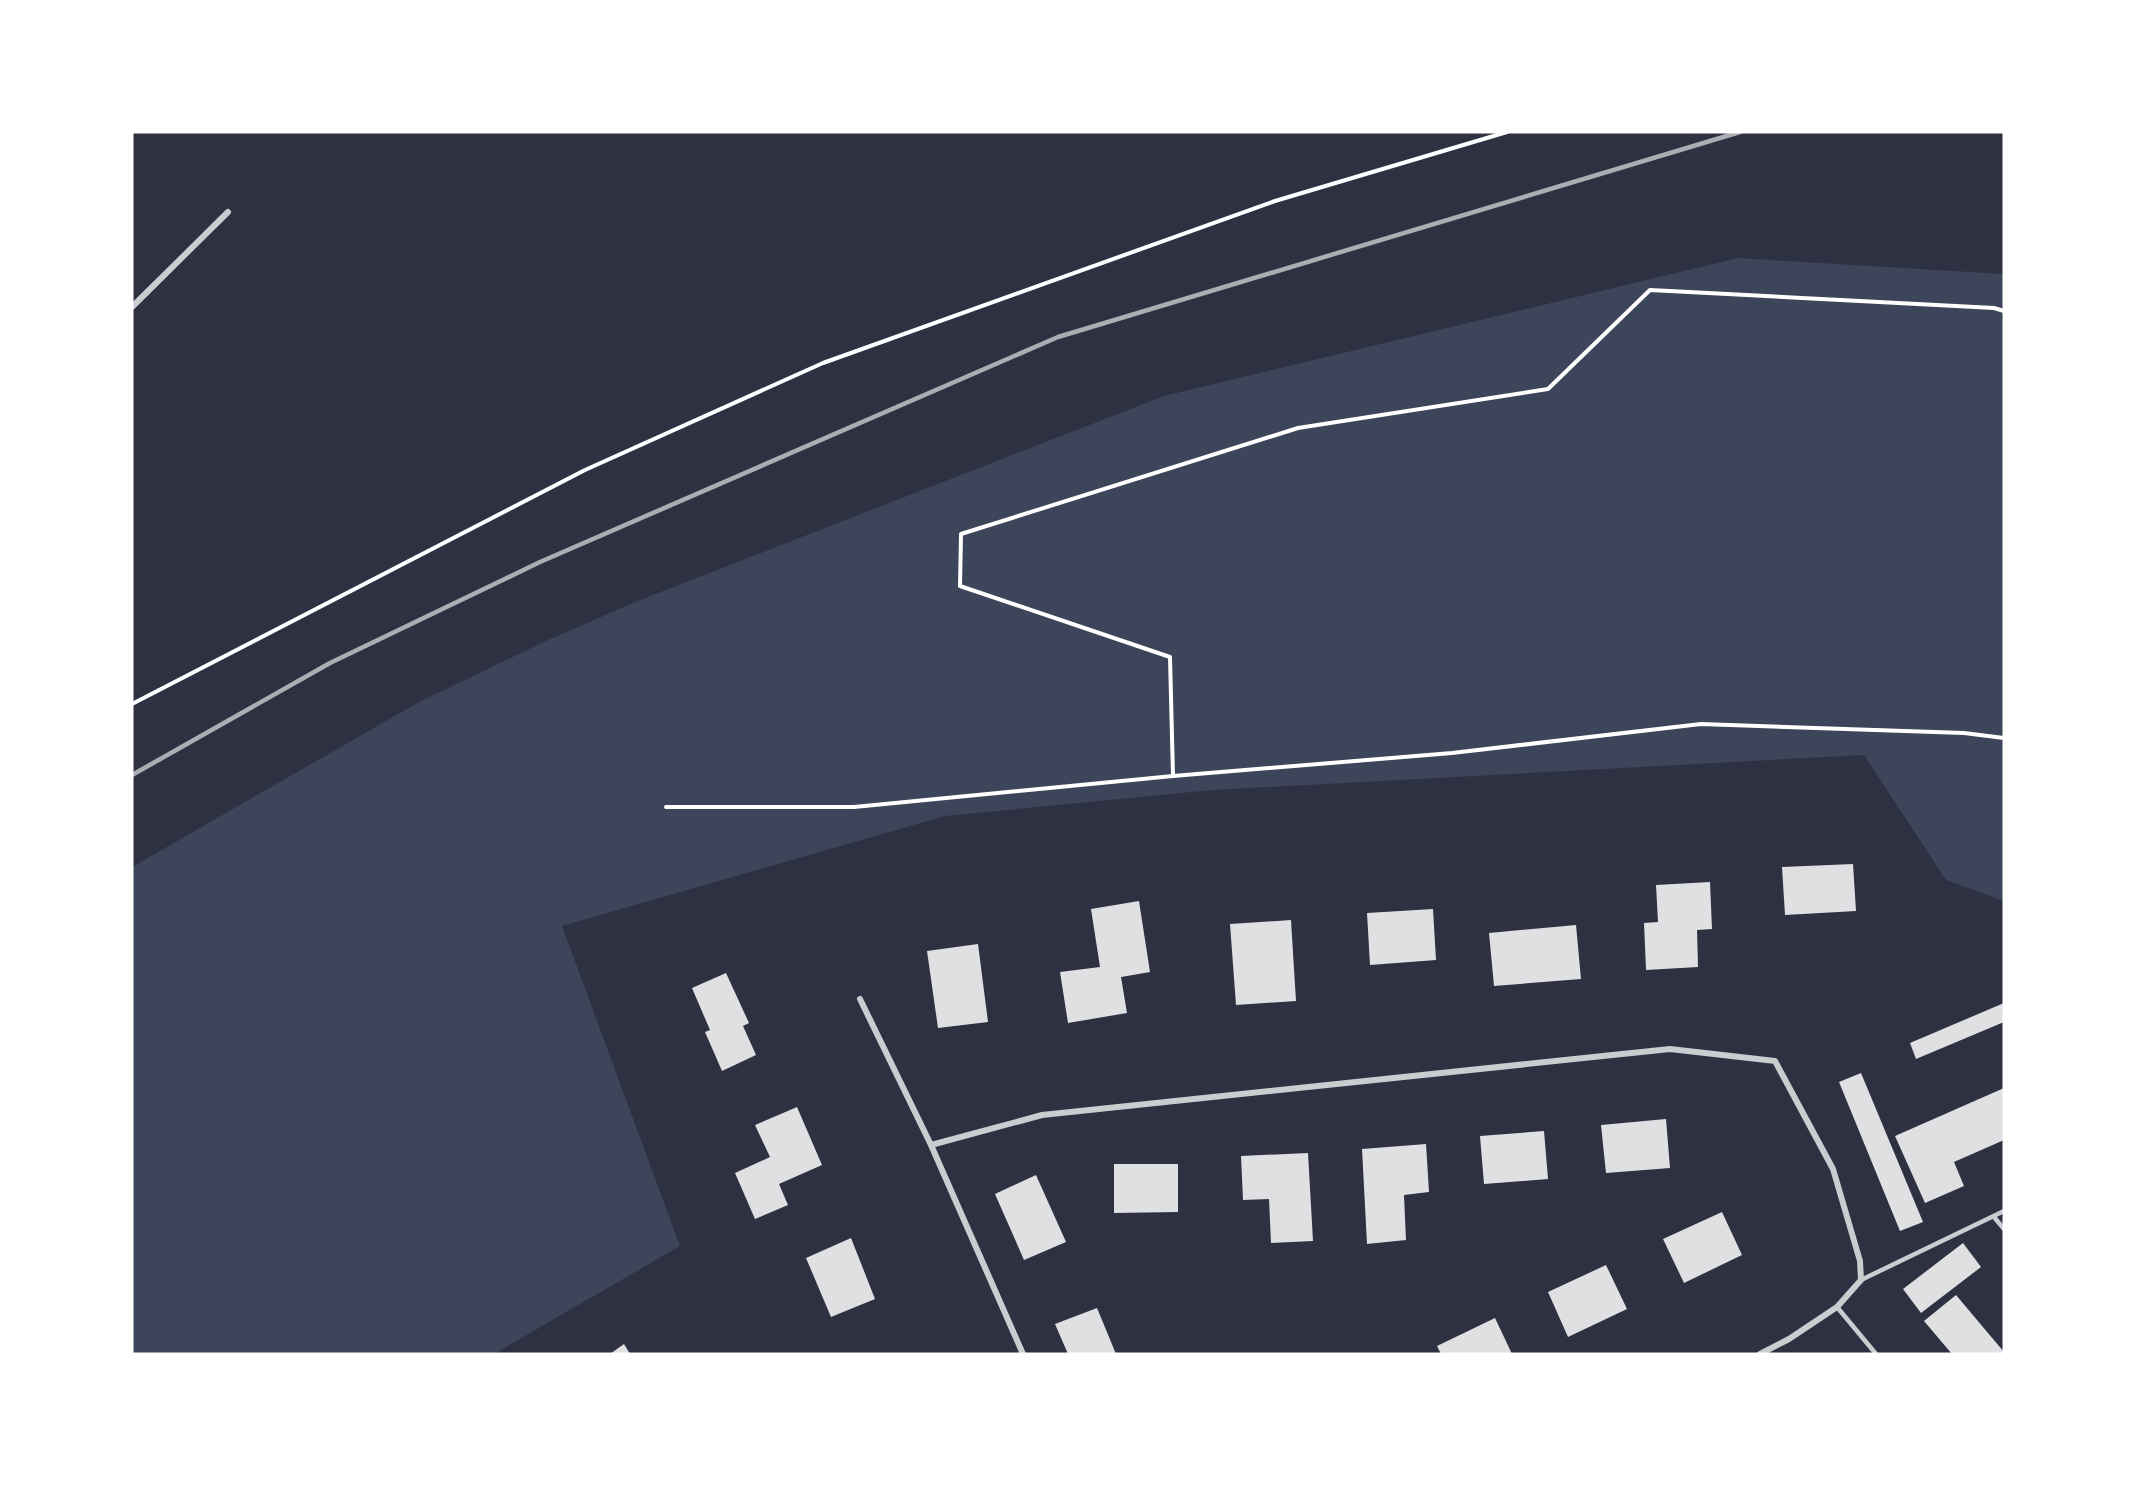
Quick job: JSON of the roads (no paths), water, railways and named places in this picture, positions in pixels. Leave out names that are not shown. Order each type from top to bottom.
[{"type":"street","points":[[132,307],[228,212]]},
{"type":"street","points":[[860,999],[931,1145],[1023,1354]]},
{"type":"street","points":[[931,1145],[1042,1115],[1670,1049],[1775,1061],[1833,1169],[1860,1261],[1861,1280],[1837,1307],[1789,1339],[1760,1354]]},
{"type":"lane","points":[[1861,1280],[2004,1211]]},
{"type":"lane","points":[[1994,1217],[2004,1229]]},
{"type":"lane","points":[[1837,1307],[1876,1354]]},
{"type":"railway","points":[[132,775],[330,663],[540,562],[1058,337],[1740,132]]}]
